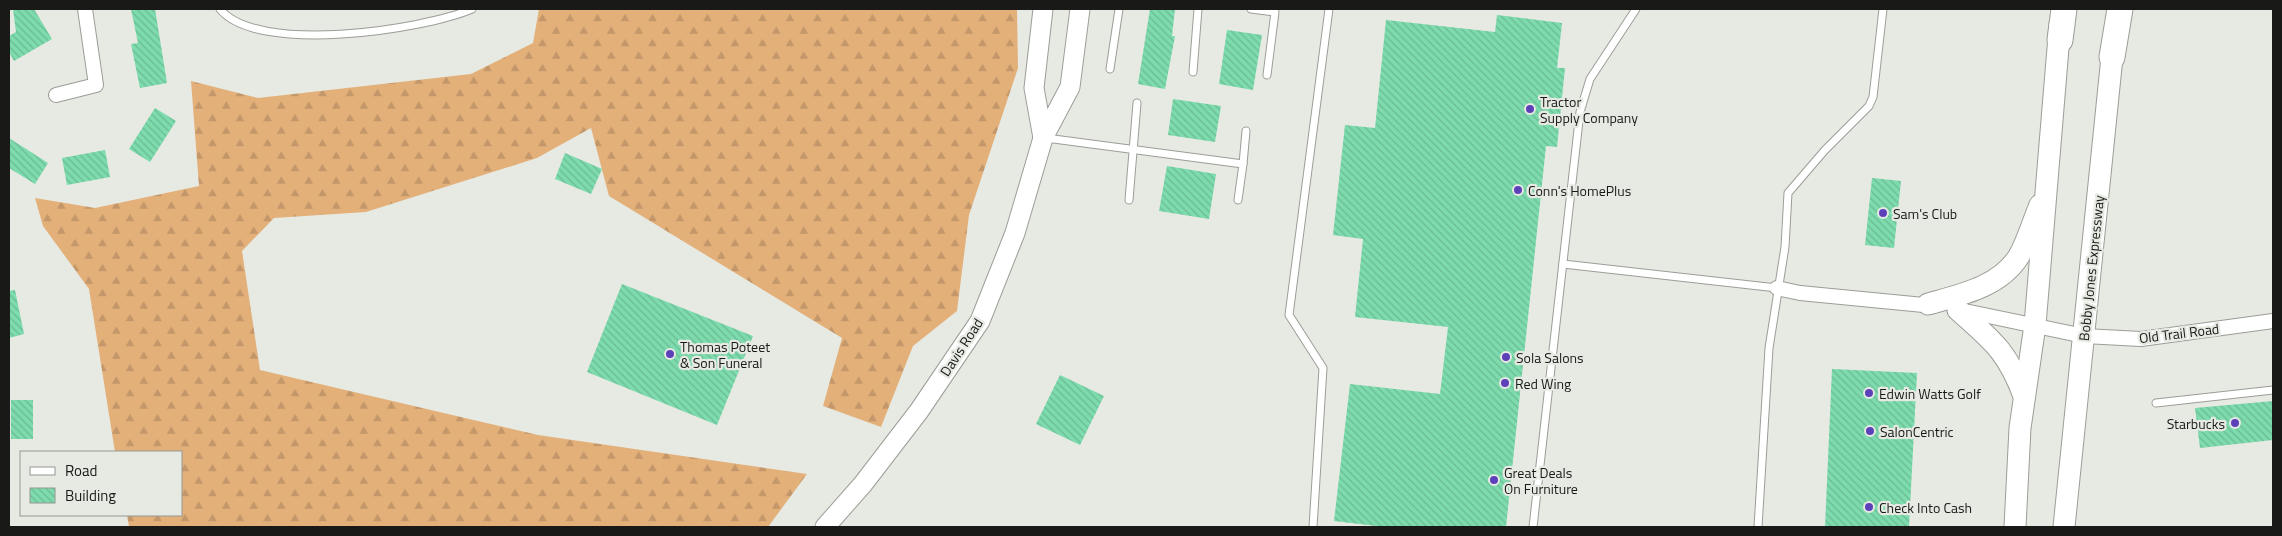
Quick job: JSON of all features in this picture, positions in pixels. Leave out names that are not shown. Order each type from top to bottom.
[{"type":"highway","points":[[2060,40],[2064,9]]},
{"type":"highway","name":"Bobby Jones Expressway","points":[[2112,57],[2120,9]]},
{"type":"main road","name":"Davis Road","points":[[1043,9],[1034,88],[1043,138]]},
{"type":"main road","name":"Davis Road","points":[[825,527],[863,484],[919,411],[980,321],[1015,233],[1043,138],[1070,87],[1080,9]]},
{"type":"main road","points":[[2015,527],[2020,428],[2036,325],[2060,40],[2060,9]]},
{"type":"main road","points":[[2112,57],[2126,9]]},
{"type":"main road","name":"Bobby Jones Expressway","points":[[2064,527],[2112,57]]},
{"type":"main road","points":[[1928,304],[1976,291],[2009,268],[2019,256],[2048,186]]},
{"type":"main road","points":[[1958,310],[1993,341],[2008,358],[2024,396]]},
{"type":"street","points":[[56,96],[96,86],[84,9]]},
{"type":"street","name":"Old Trail Road","points":[[1777,288],[1800,293],[1928,304],[2084,336],[2140,339],[2273,321]]},
{"type":"lane","points":[[220,9],[228,19],[245,26],[297,36],[401,28],[434,21],[472,9]]},
{"type":"lane","points":[[1110,69],[1119,9]]},
{"type":"lane","points":[[1193,72],[1198,9]]},
{"type":"lane","points":[[1251,9],[1276,10],[1267,75]]},
{"type":"lane","points":[[1313,527],[1323,368],[1289,315],[1329,9]]},
{"type":"lane","points":[[1533,527],[1580,112],[1590,78],[1636,9]]},
{"type":"lane","points":[[1758,527],[1769,348],[1785,247],[1788,193],[1825,150],[1869,106],[1873,97],[1883,9]]},
{"type":"lane","points":[[1129,200],[1137,103]]},
{"type":"lane","points":[[1238,200],[1246,131]]},
{"type":"lane","points":[[1043,138],[1243,164]]},
{"type":"lane","points":[[1563,264],[1777,288]]},
{"type":"lane","points":[[2156,403],[2273,390]]},
{"type":"green space","points":[[539,9],[1017,9],[1018,68],[969,215],[957,311],[913,346],[881,427],[823,406],[842,338],[609,196],[591,128],[537,158],[366,212],[274,218],[242,251],[260,370],[538,435],[807,474],[768,527],[129,527],[127,516],[182,516],[182,451],[115,451],[89,289],[43,226],[35,198],[95,208],[199,186],[191,81],[258,98],[471,74],[533,43]]},
{"type":"building","points":[[13,9],[34,9],[52,39],[14,61],[9,52],[9,36],[16,32]]},
{"type":"building","points":[[131,9],[155,9],[167,83],[140,88],[131,44],[138,43]]},
{"type":"building","points":[[1150,9],[1175,9],[1172,36],[1175,36],[1165,89],[1138,84]]},
{"type":"building","points":[[1497,15],[1562,23],[1557,68],[1565,68],[1557,147],[1546,146],[1506,527],[1385,527],[1334,521],[1350,384],[1440,394],[1448,327],[1355,317],[1363,239],[1333,235],[1345,125],[1375,128],[1386,20],[1495,32]]},
{"type":"building","points":[[1227,30],[1262,35],[1253,90],[1219,84]]},
{"type":"building","points":[[1173,99],[1221,106],[1215,142],[1168,135]]},
{"type":"building","points":[[155,108],[176,121],[150,162],[129,149]]},
{"type":"building","points":[[9,138],[48,163],[35,184],[9,168]]},
{"type":"building","points":[[105,150],[110,177],[67,185],[62,158]]},
{"type":"building","points":[[565,153],[602,169],[591,194],[555,179]]},
{"type":"building","points":[[1167,166],[1216,174],[1209,219],[1159,211]]},
{"type":"building","name":"Sam's Club","points":[[1872,178],[1901,181],[1894,248],[1865,245]]},
{"type":"building","name":"Thomas Poteet & Son Funeral","points":[[622,284],[753,336],[717,425],[587,372]]},
{"type":"building","points":[[15,290],[24,334],[9,338],[9,291]]},
{"type":"building","points":[[1832,369],[1917,373],[1909,527],[1825,527]]},
{"type":"building","points":[[1060,375],[1104,396],[1080,445],[1036,424]]},
{"type":"building","points":[[11,400],[33,400],[33,439],[11,439]]},
{"type":"building","name":"Starbucks","points":[[2273,401],[2273,440],[2200,448],[2195,408]]},
{"type":"place","name":"Tractor Supply Company","points":[[1530,109]]},
{"type":"place","name":"Conn's HomePlus","points":[[1518,190]]},
{"type":"place","name":"Sam's Club","points":[[1883,213]]},
{"type":"place","name":"Thomas Poteet & Son Funeral","points":[[670,354]]},
{"type":"place","name":"Sola Salons","points":[[1506,357]]},
{"type":"place","name":"Red Wing","points":[[1505,383]]},
{"type":"place","name":"Edwin Watts Golf","points":[[1869,393]]},
{"type":"place","name":"Starbucks","points":[[2235,423]]},
{"type":"place","name":"SalonCentric","points":[[1870,431]]},
{"type":"place","name":"Great Deals On Furniture","points":[[1494,480]]},
{"type":"place","name":"Check Into Cash","points":[[1869,507]]}]
